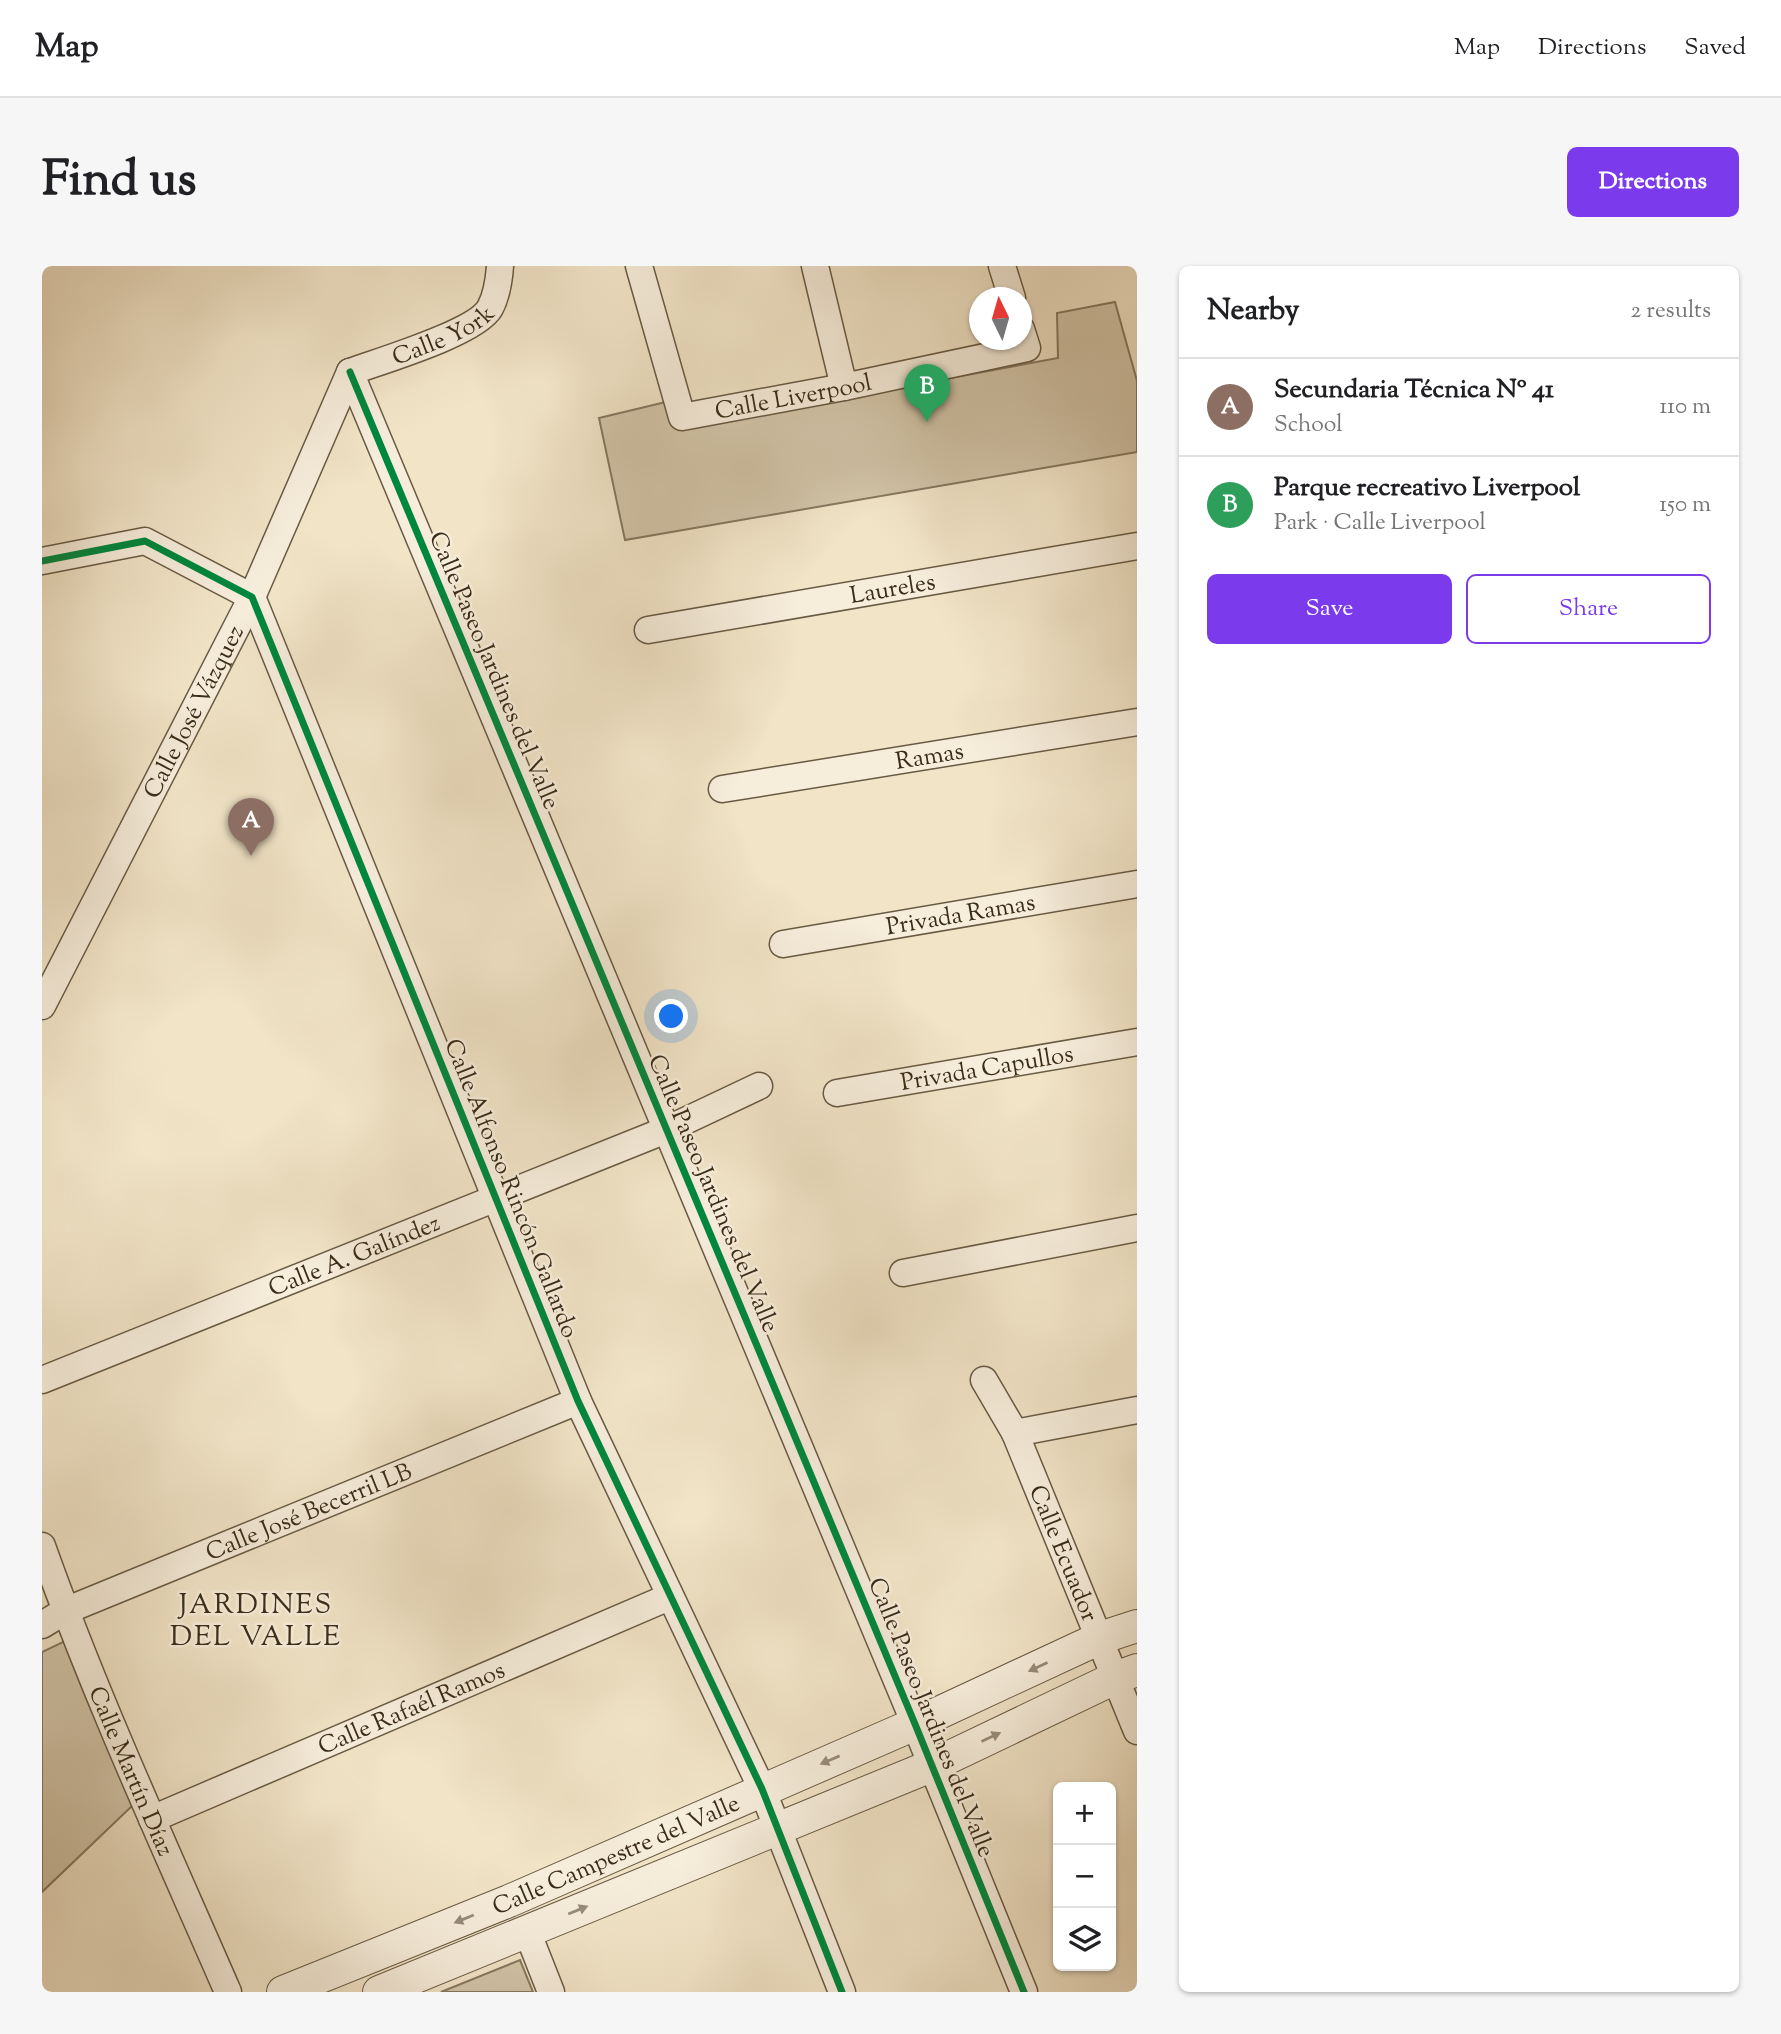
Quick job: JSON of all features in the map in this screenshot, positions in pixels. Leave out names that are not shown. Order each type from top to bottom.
[{"type":"street","name":"Calle York","points":[[350,372],[464,329],[489,310],[499,283],[500,266]]},
{"type":"street","name":"Calle Liverpool","points":[[639,266],[682,417],[844,387],[980,350]]},
{"type":"street","points":[[815,266],[844,387]]},
{"type":"street","points":[[1002,266],[1009,287]]},
{"type":"street","name":"Calle José Vázquez","points":[[42,1006],[252,597],[350,372]]},
{"type":"street","name":"Calle Paseo Jardines del Valle","points":[[350,372],[915,1724],[1024,1992]]},
{"type":"street","points":[[42,561],[145,541],[252,597]]},
{"type":"street","name":"Laureles","points":[[648,630],[1137,546]]},
{"type":"street","name":"Calle Alfonso Rincón Gallardo","points":[[252,597],[578,1401],[762,1789],[842,1992]]},
{"type":"street","name":"Ramas","points":[[722,789],[1137,722]]},
{"type":"street","name":"Privada Ramas","points":[[783,944],[1137,884]]},
{"type":"street","name":"Privada Capullos","points":[[837,1093],[1137,1042]]},
{"type":"street","name":"Calle A. Galíndez","points":[[42,1380],[666,1130],[759,1086]]},
{"type":"street","points":[[902,1273],[1137,1228]]},
{"type":"street","name":"Calle Ecuador","points":[[984,1380],[1015,1433],[1100,1638],[1126,1674],[1137,1731]]},
{"type":"street","name":"Calle José Becerril LB","points":[[42,1625],[65,1611],[578,1401]]},
{"type":"street","points":[[1015,1433],[1137,1410]]},
{"type":"street","name":"Calle Martín Díaz","points":[[42,1546],[65,1611],[228,1992]]},
{"type":"street","name":"Calle Rafaél Ramos","points":[[152,1819],[669,1597]]},
{"type":"street","name":"Calle Campestre del Valle","points":[[283,1992],[509,1901],[915,1724],[1100,1638],[1137,1626]]},
{"type":"street","name":"Calle Campestre del Valle","points":[[379,1992],[931,1766],[1126,1674]]},
{"type":"street","points":[[527,1931],[551,1992]]},
{"type":"shaded area","points":[[1115,302],[1137,381],[1137,452],[625,540],[599,418],[670,401],[678,429],[1058,358],[1057,313]]},
{"type":"shaded area","points":[[67,1640],[132,1806],[42,1892],[42,1652]]},
{"type":"shaded area","points":[[520,1960],[533,1992],[441,1992]]},
{"type":"cycle path","points":[[350,372],[915,1724],[1024,1992]]},
{"type":"cycle path","points":[[42,561],[145,541],[252,597],[578,1401],[762,1789],[842,1992]]},
{"type":"place","name":"Parque recreativo Liverpool","points":[[927,422]]},
{"type":"place","name":"Secundaria Técnica Nº 41","points":[[251,856]]},
{"type":"district","name":"JARDINES DEL VALLE","points":[[256,1619]]}]
